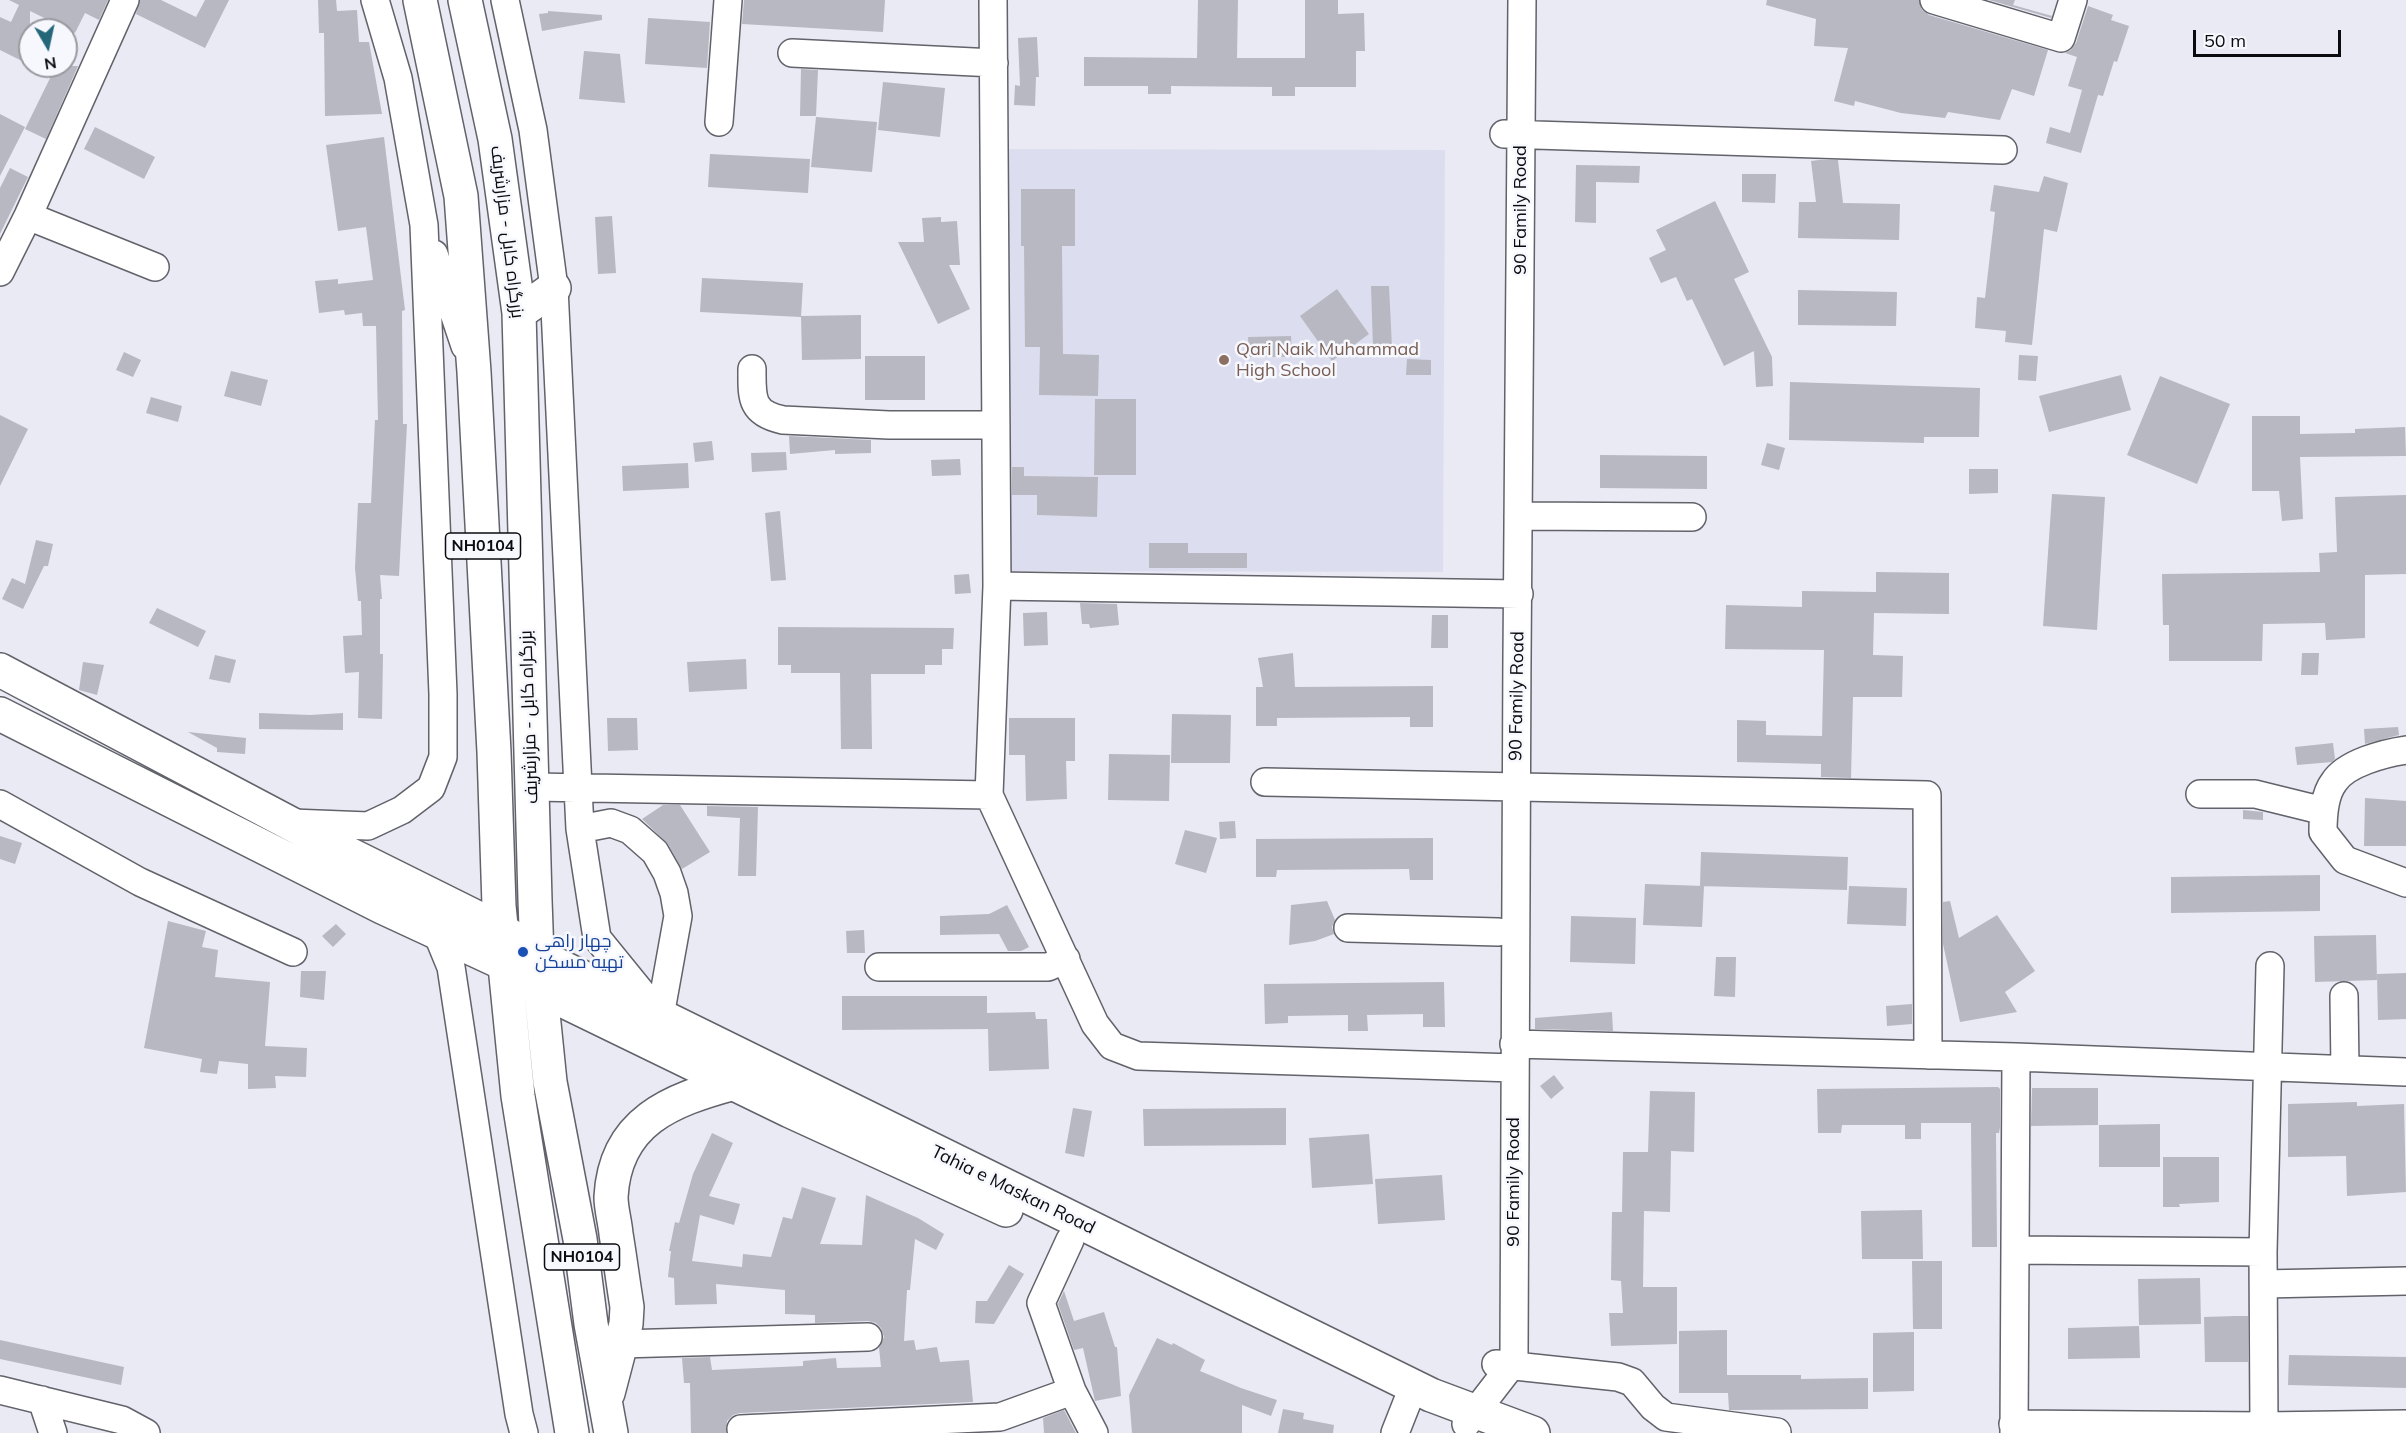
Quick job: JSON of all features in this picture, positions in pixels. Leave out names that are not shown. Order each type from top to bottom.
[{"type":"main road","name":"بزرگراه کابل - مزارشریف","points":[[420,0],[461,196],[474,372],[494,752],[496,852],[505,964],[519,1107],[572,1433]]},
{"type":"main road","name":"بزرگراه کابل - مزارشریف","points":[[465,0],[495,139],[519,313],[527,671],[533,787],[537,956],[549,1082],[580,1239],[608,1418]]},
{"type":"main road","points":[[519,313],[554,288]]},
{"type":"main road","name":"Tahia e Maskan Road","points":[[0,670],[288,823],[502,930],[537,956],[1431,1395],[1485,1406],[1533,1433]]},
{"type":"main road","name":"Tahia e Maskan Road","points":[[2,719],[382,908],[505,964],[541,990],[790,1111],[1408,1400],[1485,1406]]},
{"type":"main road","points":[[608,1418],[626,1324],[627,1307],[611,1198],[616,1167],[632,1134],[656,1111],[689,1095],[734,1083]]},
{"type":"street","points":[[0,272],[28,216],[125,0]]},
{"type":"street","points":[[288,823],[368,826],[402,810],[431,788],[443,758],[443,694],[424,225],[398,78],[375,0]]},
{"type":"street","points":[[505,0],[533,130],[554,288],[580,829],[597,938],[660,1016]]},
{"type":"street","points":[[718,122],[728,0]]},
{"type":"street","points":[[993,0],[997,586],[989,795],[1101,1032],[1112,1046],[1138,1056],[1508,1060],[1928,1055],[2406,1072]]},
{"type":"street","name":"90 Family Road","points":[[1505,0],[1512,134],[1518,516],[1510,594]]},
{"type":"street","name":"90 Family Road","points":[[1485,1406],[1514,1354],[1508,1060],[1506,787],[1510,594],[1512,134],[1522,0]]},
{"type":"street","points":[[1934,0],[2061,38],[2073,0]]},
{"type":"street","points":[[792,52],[994,63]]},
{"type":"street","points":[[1512,134],[2003,150]]},
{"type":"street","points":[[28,216],[155,267]]},
{"type":"street","points":[[424,225],[474,372]]},
{"type":"street","points":[[752,369],[754,402],[770,417],[783,420],[996,425]]},
{"type":"street","points":[[1518,516],[1692,517]]},
{"type":"street","points":[[997,586],[1510,594]]},
{"type":"street","points":[[2406,750],[2353,765],[2334,782],[2324,811],[2323,832],[2345,860],[2406,883]]},
{"type":"street","points":[[1265,782],[1927,795],[1928,1055]]},
{"type":"street","points":[[533,787],[989,795]]},
{"type":"street","name":"90 Family Road","points":[[1506,787],[1498,932],[1508,1060]]},
{"type":"street","points":[[2200,794],[2255,794],[2324,811]]},
{"type":"street","points":[[0,804],[140,882],[293,952]]},
{"type":"street","points":[[580,829],[611,823],[630,830],[655,852],[667,873],[674,893],[678,916],[660,1016]]},
{"type":"street","points":[[1348,928],[1498,932]]},
{"type":"street","points":[[437,933],[452,975],[519,1414],[524,1433]]},
{"type":"street","points":[[879,967],[1048,966],[1066,959]]},
{"type":"street","points":[[2264,1426],[2263,1252],[2270,966]]},
{"type":"street","points":[[2344,996],[2345,1069]]},
{"type":"street","points":[[2016,1058],[2014,1429],[2406,1424]]},
{"type":"street","points":[[1070,1240],[1041,1303],[1072,1390],[1094,1433]]},
{"type":"street","points":[[2015,1250],[2263,1252]]},
{"type":"street","points":[[2264,1284],[2406,1281]]},
{"type":"street","points":[[621,1344],[868,1337]]},
{"type":"street","points":[[1485,1406],[1618,1377],[1632,1382],[1653,1407],[1666,1417],[1777,1432]]},
{"type":"street","points":[[0,1390],[122,1420],[146,1433]]},
{"type":"street","points":[[741,1429],[946,1426],[1000,1417],[1072,1390]]},
{"type":"street","points":[[42,1400],[53,1433]]},
{"type":"street","points":[[1395,1433],[1408,1400]]},
{"type":"shaded area","name":"Qari Naik Muhammad High School","points":[[1004,149],[1445,150],[1443,572],[1003,571]]},
{"type":"building","points":[[9,0],[108,0],[99,20],[85,13],[78,27],[78,18],[44,18],[30,11],[30,18],[18,18],[18,59],[0,50],[0,17],[11,22],[19,5]]},
{"type":"building","points":[[140,0],[161,0],[196,17],[205,0],[229,0],[205,48],[136,14]]},
{"type":"building","points":[[318,0],[336,0],[337,11],[357,10],[359,42],[369,42],[382,114],[325,116],[324,33],[319,33]]},
{"type":"building","points":[[744,0],[885,0],[883,32],[742,24]]},
{"type":"building","points":[[1198,0],[1238,0],[1237,58],[1305,58],[1305,0],[1338,0],[1338,14],[1364,13],[1365,51],[1356,51],[1356,87],[1295,87],[1295,96],[1272,96],[1272,87],[1171,86],[1171,94],[1148,94],[1148,86],[1084,86],[1084,57],[1197,58]]},
{"type":"building","points":[[1767,0],[1919,0],[1922,10],[1929,15],[2048,50],[2034,96],[2012,89],[2000,120],[1948,112],[1945,118],[1901,113],[1855,101],[1854,106],[1834,101],[1848,48],[1814,46],[1816,19],[1766,5]]},
{"type":"building","points":[[1989,0],[2015,0],[2013,5],[2052,16],[2051,18]]},
{"type":"building","points":[[2088,6],[2113,15],[2111,20],[2129,26],[2117,62],[2114,61],[2103,96],[2098,95],[2081,153],[2046,143],[2050,127],[2070,133],[2082,90],[2068,86],[2077,57],[2065,53],[2071,50],[2076,43]]},
{"type":"building","points":[[548,11],[602,15],[602,20],[542,31],[539,14],[548,13]]},
{"type":"building","points":[[648,18],[710,22],[707,68],[645,64]]},
{"type":"building","points":[[1037,37],[1039,77],[1036,77],[1035,106],[1014,105],[1015,85],[1020,86],[1018,38]]},
{"type":"building","points":[[584,51],[620,54],[625,103],[579,99]]},
{"type":"building","points":[[801,69],[818,70],[816,116],[800,116]]},
{"type":"building","points":[[50,78],[73,78],[46,139],[25,129]]},
{"type":"building","points":[[883,82],[945,88],[940,137],[878,130]]},
{"type":"building","points":[[0,114],[25,127],[0,176]]},
{"type":"building","points":[[816,117],[877,122],[872,172],[811,167]]},
{"type":"building","points":[[95,127],[155,157],[144,179],[84,149]]},
{"type":"building","points":[[384,137],[405,310],[402,311],[403,424],[407,424],[399,576],[380,575],[382,599],[380,599],[380,654],[383,654],[382,719],[358,718],[359,672],[345,673],[343,636],[362,635],[361,601],[358,601],[355,568],[358,503],[371,503],[375,420],[378,420],[376,326],[363,326],[362,313],[345,315],[344,310],[319,313],[315,281],[338,279],[338,284],[373,280],[366,227],[338,231],[326,145]]},
{"type":"building","points":[[710,154],[810,159],[808,193],[708,187]]},
{"type":"building","points":[[1838,160],[1843,203],[1900,204],[1899,240],[1798,238],[1799,202],[1816,202],[1811,161]]},
{"type":"building","points":[[1576,165],[1640,166],[1639,183],[1596,182],[1596,223],[1575,222]]},
{"type":"building","points":[[10,168],[28,177],[0,234],[0,188]]},
{"type":"building","points":[[1742,174],[1776,174],[1775,203],[1742,202]]},
{"type":"building","points":[[2044,176],[2068,183],[2057,232],[2044,229],[2032,345],[2005,342],[2006,331],[1975,328],[1977,297],[1985,298],[1995,212],[1990,211],[1994,185],[2039,192]]},
{"type":"building","points":[[1021,189],[1075,189],[1075,246],[1062,246],[1063,354],[1099,355],[1098,396],[1039,395],[1040,347],[1025,347]]},
{"type":"building","points":[[1715,201],[1749,272],[1734,279],[1772,357],[1773,386],[1756,387],[1754,351],[1724,366],[1692,299],[1687,301],[1676,277],[1661,283],[1649,258],[1666,250],[1656,230]]},
{"type":"building","points":[[612,216],[616,273],[598,274],[595,217]]},
{"type":"building","points":[[941,217],[941,222],[957,221],[960,265],[949,265],[970,309],[938,324],[898,242],[924,242],[922,218]]},
{"type":"building","points":[[702,278],[803,283],[801,317],[700,312]]},
{"type":"building","points":[[1371,286],[1389,286],[1392,347],[1373,348]]},
{"type":"building","points":[[1337,289],[1369,334],[1332,361],[1300,316]]},
{"type":"building","points":[[1798,290],[1897,292],[1896,326],[1798,325]]},
{"type":"building","points":[[861,315],[861,359],[802,360],[801,316]]},
{"type":"building","points":[[1291,336],[1292,357],[1249,357],[1248,337]]},
{"type":"building","points":[[124,352],[141,360],[133,377],[116,370]]},
{"type":"building","points":[[2019,355],[2038,356],[2036,381],[2018,380]]},
{"type":"building","points":[[865,356],[925,356],[925,400],[865,400]]},
{"type":"building","points":[[1407,359],[1431,360],[1431,375],[1406,375]]},
{"type":"building","points":[[231,371],[268,380],[261,406],[224,396]]},
{"type":"building","points":[[2121,375],[2131,410],[2049,432],[2039,396]]},
{"type":"building","points":[[2160,376],[2230,404],[2197,484],[2127,455]]},
{"type":"building","points":[[1790,382],[1980,388],[1979,437],[1924,437],[1924,443],[1789,440]]},
{"type":"building","points":[[151,397],[182,406],[178,422],[146,413]]},
{"type":"building","points":[[1095,399],[1136,399],[1136,475],[1094,475]]},
{"type":"building","points":[[0,415],[28,429],[0,486]]},
{"type":"building","points":[[2252,416],[2300,416],[2300,434],[2355,433],[2355,429],[2405,427],[2406,456],[2300,457],[2303,519],[2282,521],[2279,491],[2252,491]]},
{"type":"building","points":[[789,436],[871,440],[871,453],[835,454],[835,450],[790,454]]},
{"type":"building","points":[[712,441],[714,460],[695,462],[693,443]]},
{"type":"building","points":[[1767,443],[1785,448],[1779,470],[1761,465]]},
{"type":"building","points":[[786,452],[787,470],[752,472],[751,453]]},
{"type":"building","points":[[1600,455],[1707,456],[1707,489],[1600,488]]},
{"type":"building","points":[[960,459],[961,475],[932,476],[931,460]]},
{"type":"building","points":[[688,463],[689,488],[623,491],[622,466]]},
{"type":"building","points":[[1012,467],[1024,467],[1024,476],[1098,477],[1097,517],[1037,515],[1037,495],[1012,495]]},
{"type":"building","points":[[1969,469],[1998,469],[1998,493],[1969,494]]},
{"type":"building","points":[[2052,494],[2105,497],[2097,630],[2043,626]]},
{"type":"building","points":[[2406,495],[2406,574],[2365,575],[2365,638],[2326,640],[2325,623],[2263,624],[2262,661],[2169,661],[2169,625],[2163,625],[2162,574],[2320,572],[2319,553],[2337,552],[2335,497]]},
{"type":"building","points":[[780,511],[786,580],[771,581],[765,513]]},
{"type":"building","points":[[36,540],[53,544],[48,566],[44,566],[23,609],[2,599],[12,578],[25,584]]},
{"type":"building","points":[[1149,543],[1188,543],[1188,553],[1247,553],[1247,568],[1149,568]]},
{"type":"building","points":[[1876,572],[1949,573],[1949,614],[1874,613],[1873,655],[1903,656],[1902,697],[1853,697],[1851,778],[1821,777],[1821,764],[1737,762],[1737,720],[1766,721],[1766,735],[1822,736],[1824,650],[1725,649],[1726,605],[1802,607],[1802,591],[1876,592]]},
{"type":"building","points":[[969,574],[971,593],[955,594],[954,575]]},
{"type":"building","points":[[1080,603],[1117,604],[1119,625],[1090,628],[1089,624],[1082,624]]},
{"type":"building","points":[[157,608],[206,631],[198,647],[149,623]]},
{"type":"building","points":[[1047,612],[1048,645],[1024,646],[1023,613]]},
{"type":"building","points":[[1432,615],[1448,615],[1448,648],[1431,648]]},
{"type":"building","points":[[778,627],[954,628],[953,649],[942,649],[942,665],[925,665],[925,674],[871,674],[872,749],[841,749],[840,673],[791,673],[791,665],[778,665]]},
{"type":"building","points":[[1293,653],[1295,687],[1433,686],[1433,727],[1410,727],[1410,717],[1277,718],[1277,726],[1256,726],[1256,687],[1263,687],[1258,658]]},
{"type":"building","points":[[2302,653],[2319,653],[2318,675],[2301,675]]},
{"type":"building","points":[[215,655],[236,660],[230,683],[209,679]]},
{"type":"building","points":[[746,659],[747,689],[689,692],[687,662]]},
{"type":"building","points":[[83,662],[104,665],[97,695],[79,690]]},
{"type":"building","points":[[259,713],[310,715],[343,713],[343,730],[259,729]]},
{"type":"building","points":[[1172,714],[1231,715],[1230,763],[1171,763]]},
{"type":"building","points":[[607,718],[637,718],[638,750],[608,751]]},
{"type":"building","points":[[1009,718],[1075,718],[1075,761],[1066,761],[1067,799],[1026,801],[1025,755],[1009,755]]},
{"type":"building","points":[[2398,727],[2399,735],[2365,744],[2364,729]]},
{"type":"building","points":[[188,732],[246,738],[245,754],[217,752],[217,748]]},
{"type":"building","points":[[2333,743],[2335,759],[2332,762],[2297,765],[2295,747]]},
{"type":"building","points":[[1109,754],[1170,755],[1169,801],[1108,800]]},
{"type":"building","points":[[2365,798],[2406,801],[2406,846],[2364,846]]},
{"type":"building","points":[[663,805],[680,805],[710,852],[682,869],[668,844],[642,819]]},
{"type":"building","points":[[707,806],[758,807],[756,876],[738,876],[740,818],[707,816]]},
{"type":"building","points":[[2243,810],[2263,812],[2263,820],[2243,819]]},
{"type":"building","points":[[1235,821],[1236,838],[1220,839],[1219,822]]},
{"type":"building","points":[[1185,830],[1217,838],[1206,873],[1175,864]]},
{"type":"building","points":[[0,836],[22,843],[15,864],[0,859]]},
{"type":"building","points":[[1433,838],[1433,880],[1410,880],[1409,869],[1277,870],[1276,877],[1256,877],[1256,839]]},
{"type":"building","points":[[1701,852],[1848,857],[1847,890],[1700,886]]},
{"type":"building","points":[[2320,875],[2320,911],[2171,913],[2171,877]]},
{"type":"building","points":[[1645,884],[1704,886],[1702,927],[1643,925]]},
{"type":"building","points":[[1849,886],[1907,888],[1906,926],[1847,924]]},
{"type":"building","points":[[1327,901],[1335,920],[1332,927],[1334,934],[1315,941],[1289,945],[1291,905]]},
{"type":"building","points":[[1950,901],[1959,938],[1997,915],[2035,971],[2005,992],[2017,1012],[1960,1022],[1943,944],[1943,902]]},
{"type":"building","points":[[1007,905],[1029,947],[1021,951],[1008,951],[999,934],[940,935],[940,916],[989,914]]},
{"type":"building","points":[[1571,916],[1636,918],[1635,964],[1570,962]]},
{"type":"building","points":[[168,921],[206,931],[202,947],[218,950],[215,977],[270,982],[265,1046],[307,1048],[306,1077],[275,1076],[276,1088],[248,1089],[248,1064],[219,1061],[217,1074],[200,1072],[202,1059],[144,1048]]},
{"type":"building","points":[[336,924],[346,934],[333,947],[322,936]]},
{"type":"building","points":[[864,930],[865,953],[847,953],[846,931]]},
{"type":"building","points":[[2376,935],[2377,980],[2315,982],[2314,936]]},
{"type":"building","points":[[1716,957],[1736,957],[1735,997],[1714,996]]},
{"type":"building","points":[[301,971],[326,971],[324,1000],[300,997]]},
{"type":"building","points":[[2406,973],[2406,1019],[2378,1020],[2377,974]]},
{"type":"building","points":[[1444,982],[1445,1027],[1423,1027],[1423,1014],[1367,1015],[1368,1031],[1348,1031],[1348,1015],[1288,1016],[1288,1023],[1265,1024],[1264,984]]},
{"type":"building","points":[[842,996],[987,996],[987,1013],[1035,1012],[1036,1019],[1047,1019],[1049,1069],[989,1071],[988,1029],[842,1030]]},
{"type":"building","points":[[1912,1004],[1912,1024],[1887,1026],[1886,1006]]},
{"type":"building","points":[[1612,1012],[1613,1031],[1535,1029],[1535,1018]]},
{"type":"building","points":[[1554,1075],[1564,1088],[1551,1099],[1540,1086]]},
{"type":"building","points":[[1998,1087],[2000,1089],[2000,1127],[1999,1133],[1996,1133],[1997,1247],[1972,1247],[1971,1123],[1921,1123],[1921,1139],[1905,1139],[1905,1125],[1842,1125],[1841,1133],[1818,1133],[1817,1089]]},
{"type":"building","points":[[2032,1088],[2098,1088],[2098,1125],[2031,1126]]},
{"type":"building","points":[[1650,1091],[1695,1092],[1694,1152],[1671,1151],[1670,1212],[1644,1211],[1643,1287],[1677,1287],[1677,1344],[1611,1346],[1609,1313],[1623,1313],[1621,1281],[1611,1280],[1612,1212],[1622,1212],[1623,1152],[1648,1152]]},
{"type":"building","points":[[2357,1102],[2357,1106],[2404,1104],[2406,1192],[2347,1196],[2346,1156],[2288,1157],[2288,1104]]},
{"type":"building","points":[[1073,1108],[1092,1111],[1084,1157],[1065,1153]]},
{"type":"building","points":[[1286,1108],[1286,1145],[1144,1146],[1143,1109]]},
{"type":"building","points":[[2160,1124],[2160,1167],[2099,1167],[2099,1125]]},
{"type":"building","points":[[712,1133],[733,1143],[709,1196],[740,1204],[734,1225],[700,1215],[692,1261],[742,1267],[743,1254],[771,1257],[783,1217],[792,1219],[802,1187],[836,1198],[820,1244],[862,1245],[866,1195],[918,1218],[944,1234],[936,1250],[915,1239],[910,1290],[907,1290],[904,1341],[914,1340],[916,1350],[937,1347],[940,1362],[969,1360],[973,1402],[740,1413],[733,1415],[727,1421],[726,1433],[691,1433],[690,1383],[684,1383],[682,1358],[710,1357],[712,1370],[803,1366],[803,1361],[836,1358],[837,1368],[881,1367],[879,1348],[884,1337],[881,1328],[876,1323],[868,1321],[815,1323],[815,1315],[785,1314],[785,1290],[716,1284],[717,1304],[675,1305],[674,1278],[668,1277],[671,1251],[669,1251],[675,1222],[679,1223],[693,1174]]},
{"type":"building","points":[[1369,1134],[1373,1184],[1312,1188],[1309,1138]]},
{"type":"building","points":[[2163,1157],[2219,1157],[2219,1202],[2163,1207]]},
{"type":"building","points":[[1442,1175],[1445,1220],[1378,1224],[1375,1179]]},
{"type":"building","points":[[1922,1210],[1923,1259],[1862,1259],[1861,1211]]},
{"type":"building","points":[[1912,1261],[1942,1261],[1942,1329],[1913,1329]]},
{"type":"building","points":[[1009,1265],[1024,1274],[994,1324],[975,1323],[976,1301],[987,1301]]},
{"type":"building","points":[[2200,1278],[2201,1324],[2139,1325],[2138,1279]]},
{"type":"building","points":[[1064,1291],[1074,1321],[1104,1312],[1115,1347],[1117,1347],[1121,1396],[1095,1401],[1083,1348],[1074,1350],[1058,1304]]},
{"type":"building","points":[[2248,1316],[2248,1362],[2205,1362],[2204,1317]]},
{"type":"building","points":[[2139,1326],[2140,1358],[2068,1359],[2068,1328]]},
{"type":"building","points":[[1727,1330],[1727,1375],[1801,1375],[1801,1379],[1868,1378],[1868,1409],[1729,1410],[1728,1393],[1679,1393],[1679,1331]]},
{"type":"building","points":[[1914,1332],[1914,1391],[1873,1392],[1873,1333]]},
{"type":"building","points":[[1157,1338],[1172,1345],[1173,1343],[1205,1360],[1200,1371],[1277,1400],[1271,1416],[1242,1405],[1242,1433],[1132,1433],[1129,1395]]},
{"type":"building","points":[[0,1340],[124,1367],[121,1385],[0,1359]]},
{"type":"building","points":[[2289,1355],[2406,1357],[2406,1388],[2288,1385]]},
{"type":"building","points":[[1283,1409],[1304,1413],[1303,1419],[1334,1425],[1333,1433],[1278,1433]]},
{"type":"building","points":[[1064,1410],[1076,1433],[1044,1433],[1043,1418]]},
{"type":"place","name":"Qari Naik Muhammad High School","points":[[1224,360]]},
{"type":"place","name":"چهار راهی تهیه مسکن","points":[[523,952]]}]
